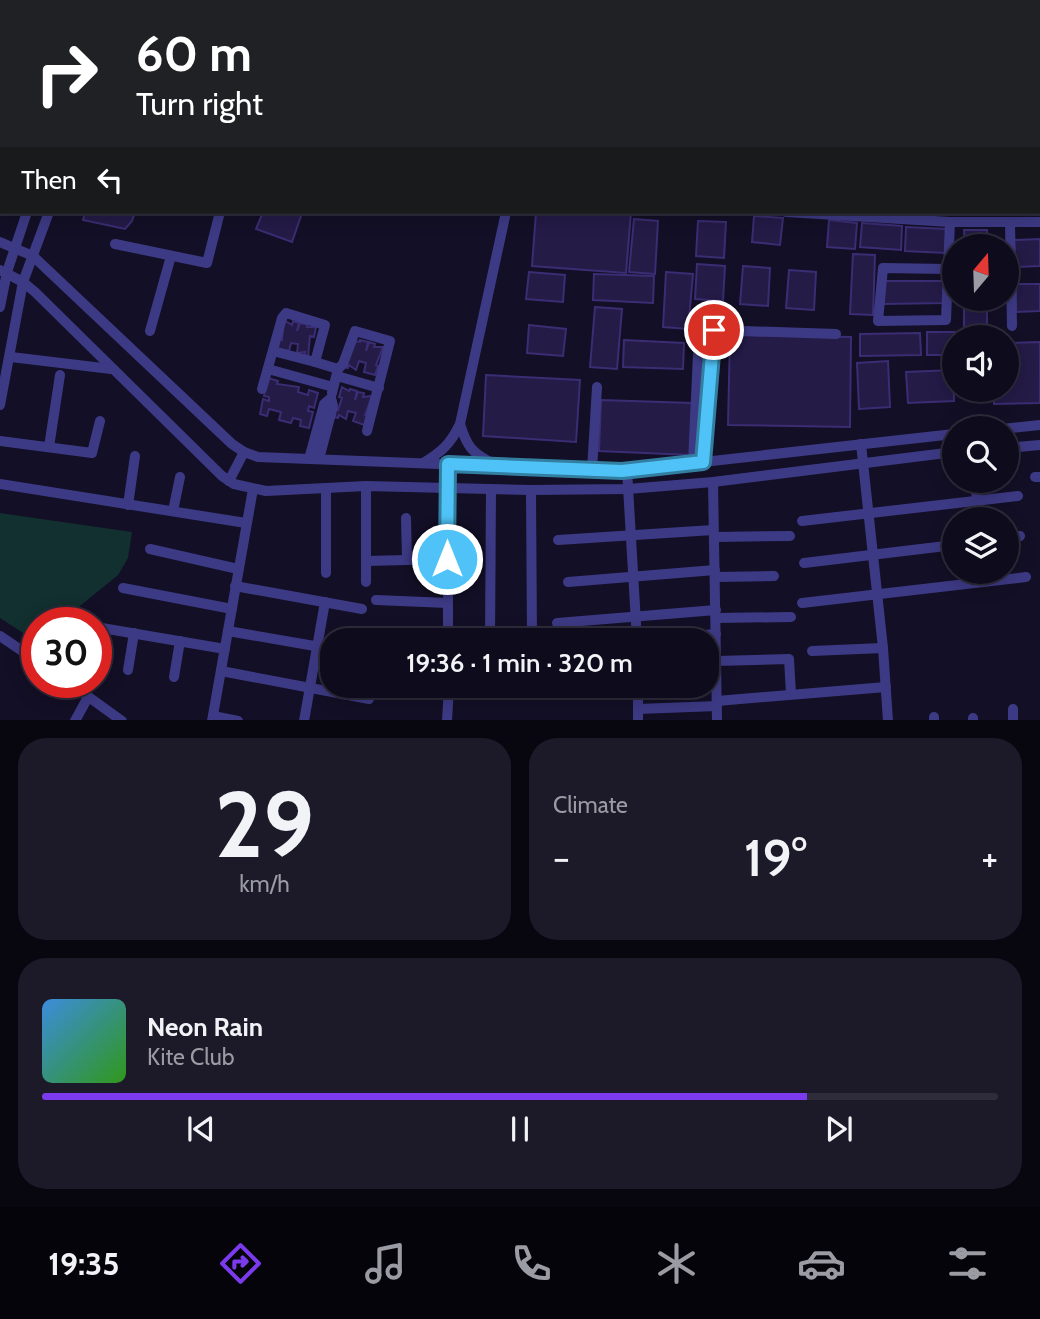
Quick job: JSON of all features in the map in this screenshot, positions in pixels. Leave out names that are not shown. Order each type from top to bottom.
[{"type":"street","points":[[0,307],[4,271],[16,247],[26,214]]},
{"type":"street","points":[[0,405],[23,282],[48,214]]},
{"type":"street","points":[[115,244],[207,263],[219,214]]},
{"type":"street","points":[[422,463],[439,454],[451,443],[460,424],[506,214]]},
{"type":"street","points":[[819,214],[950,222],[1040,222]]},
{"type":"street","points":[[949,234],[950,222]]},
{"type":"street","points":[[1010,223],[1012,325]]},
{"type":"street","points":[[0,242],[33,256],[232,444],[258,457],[627,470],[942,435]]},
{"type":"street","points":[[150,331],[171,256]]},
{"type":"street","points":[[883,268],[947,269],[946,320],[878,321],[883,268]]},
{"type":"street","points":[[4,271],[23,282],[229,481],[253,489],[366,486],[491,490],[628,489],[942,454]]},
{"type":"street","points":[[262,389],[282,318],[286,313],[325,325],[315,362]]},
{"type":"street","points":[[698,462],[714,330],[836,334]]},
{"type":"street","points":[[314,459],[324,404],[332,392],[355,331],[388,340],[390,345],[367,430]]},
{"type":"street","points":[[273,351],[315,362],[379,388]]},
{"type":"street","points":[[698,354],[698,462]]},
{"type":"street","points":[[11,357],[112,369]]},
{"type":"street","points":[[268,369],[332,392]]},
{"type":"street","points":[[49,447],[60,375]]},
{"type":"street","points":[[592,470],[597,387]]},
{"type":"street","points":[[0,441],[92,453],[100,421]]},
{"type":"street","points":[[460,424],[466,442],[475,455],[497,466]]},
{"type":"street","points":[[1019,427],[1040,425]]},
{"type":"street","points":[[861,444],[888,720]]},
{"type":"street","points":[[1019,447],[1040,445]]},
{"type":"street","points":[[229,481],[244,452]]},
{"type":"street","points":[[128,505],[135,456]]},
{"type":"street","points":[[448,464],[448,628]]},
{"type":"street","points":[[627,470],[637,628]]},
{"type":"street","points":[[173,511],[180,477]]},
{"type":"street","points":[[713,481],[716,628]]},
{"type":"street","points":[[0,484],[246,523]]},
{"type":"street","points":[[366,486],[366,582]]},
{"type":"street","points":[[326,488],[326,573]]},
{"type":"street","points":[[238,720],[213,718],[253,489]]},
{"type":"street","points":[[491,490],[491,628]]},
{"type":"street","points":[[531,490],[531,628]]},
{"type":"street","points":[[976,493],[978,507]]},
{"type":"street","points":[[802,521],[1018,496]]},
{"type":"street","points":[[406,518],[408,560]]},
{"type":"street","points":[[558,540],[632,535],[790,536]]},
{"type":"street","points":[[804,563],[942,547]]},
{"type":"street","points":[[150,549],[238,569]]},
{"type":"street","points":[[366,561],[447,559]]},
{"type":"street","points":[[568,582],[634,575],[774,576]]},
{"type":"street","points":[[1019,577],[1026,577]]},
{"type":"street","points":[[802,603],[877,596],[950,584]]},
{"type":"street","points":[[235,586],[362,609]]},
{"type":"street","points":[[123,587],[232,609]]},
{"type":"street","points":[[376,600],[448,603]]},
{"type":"street","points":[[304,720],[325,602]]},
{"type":"street","points":[[557,623],[716,614],[791,617]]},
{"type":"street","points":[[112,630],[225,649]]},
{"type":"street","points":[[228,631],[318,646]]},
{"type":"street","points":[[128,670],[134,633]]},
{"type":"street","points":[[0,636],[21,650]]},
{"type":"street","points":[[174,677],[180,641]]},
{"type":"street","points":[[813,651],[883,648]]},
{"type":"street","points":[[719,665],[789,659],[791,694]]},
{"type":"street","points":[[221,671],[310,690],[369,699]]},
{"type":"street","points":[[638,709],[886,687]]},
{"type":"street","points":[[75,720],[87,698]]},
{"type":"street","points":[[89,698],[122,720]]},
{"type":"street","points":[[447,720],[448,698]]},
{"type":"street","points":[[638,698],[638,720]]},
{"type":"street","points":[[716,698],[717,720]]},
{"type":"green space","points":[[0,513],[132,532],[128,558],[118,575],[79,607],[21,607],[21,632],[0,618]]},
{"type":"building","points":[[84,214],[134,214],[125,229],[83,220]]},
{"type":"building","points":[[262,214],[302,214],[292,242],[256,229]]},
{"type":"building","points":[[536,214],[631,214],[626,273],[532,266]]},
{"type":"building","points":[[754,216],[783,218],[780,245],[752,242]]},
{"type":"building","points":[[634,219],[658,221],[655,274],[629,272]]},
{"type":"building","points":[[829,220],[857,223],[855,249],[827,247]]},
{"type":"building","points":[[698,221],[726,222],[724,258],[696,256]]},
{"type":"building","points":[[862,223],[902,226],[901,250],[860,247]]},
{"type":"building","points":[[906,227],[947,229],[947,234],[942,234],[942,253],[905,251]]},
{"type":"building","points":[[964,230],[987,230],[987,234],[964,234]]},
{"type":"building","points":[[1040,239],[1040,266],[1019,267],[1019,240]]},
{"type":"building","points":[[853,254],[875,255],[873,315],[850,314]]},
{"type":"building","points":[[697,264],[725,266],[723,301],[695,299]]},
{"type":"building","points":[[743,266],[770,268],[768,306],[740,304]]},
{"type":"building","points":[[789,270],[816,272],[814,310],[786,308]]},
{"type":"building","points":[[529,272],[565,275],[563,302],[526,299]]},
{"type":"building","points":[[666,272],[693,274],[688,329],[663,327]]},
{"type":"building","points":[[594,274],[654,276],[653,303],[593,300]]},
{"type":"building","points":[[884,281],[942,281],[942,303],[884,304]]},
{"type":"building","points":[[1019,284],[1040,284],[1040,311],[1018,312]]},
{"type":"building","points":[[595,307],[622,309],[617,369],[590,367]]},
{"type":"building","points":[[964,312],[987,312],[987,325],[964,325]]},
{"type":"building","points":[[284,320],[292,325],[293,321],[299,323],[297,331],[300,323],[308,325],[307,327],[316,327],[314,337],[310,336],[308,357],[304,356],[305,352],[297,353],[298,344],[291,343],[289,351],[277,349],[279,339],[282,340]]},
{"type":"building","points":[[529,325],[566,329],[563,356],[527,353]]},
{"type":"building","points":[[927,332],[942,332],[942,355],[927,355]]},
{"type":"building","points":[[920,333],[921,355],[860,356],[860,334]]},
{"type":"building","points":[[730,335],[851,337],[850,427],[728,425]]},
{"type":"building","points":[[624,340],[684,343],[683,369],[623,367]]},
{"type":"building","points":[[356,341],[368,342],[366,351],[369,342],[375,344],[374,347],[383,347],[375,375],[364,372],[366,363],[359,361],[356,370],[349,365],[348,368],[344,367]]},
{"type":"building","points":[[1040,342],[1040,403],[994,404],[1019,402],[1019,343]]},
{"type":"building","points":[[888,361],[890,407],[859,409],[857,363]]},
{"type":"building","points":[[942,370],[942,402],[908,403],[906,372]]},
{"type":"building","points":[[486,375],[580,380],[576,442],[483,436]]},
{"type":"building","points":[[268,378],[278,381],[277,384],[299,387],[298,392],[308,395],[309,390],[318,393],[314,408],[309,406],[308,411],[313,412],[309,428],[300,426],[301,420],[293,418],[291,423],[279,420],[281,412],[269,409],[267,416],[260,414],[263,399],[269,401],[269,397],[264,396]]},
{"type":"building","points":[[342,387],[357,391],[355,400],[358,392],[364,393],[363,397],[372,396],[364,425],[353,421],[356,413],[348,411],[346,419],[339,415],[338,418],[334,417],[342,398],[339,397]]},
{"type":"building","points":[[601,400],[692,403],[690,455],[599,451]]},
{"type":"route","points":[[447,559],[448,464],[622,471],[703,462],[714,330]]}]
